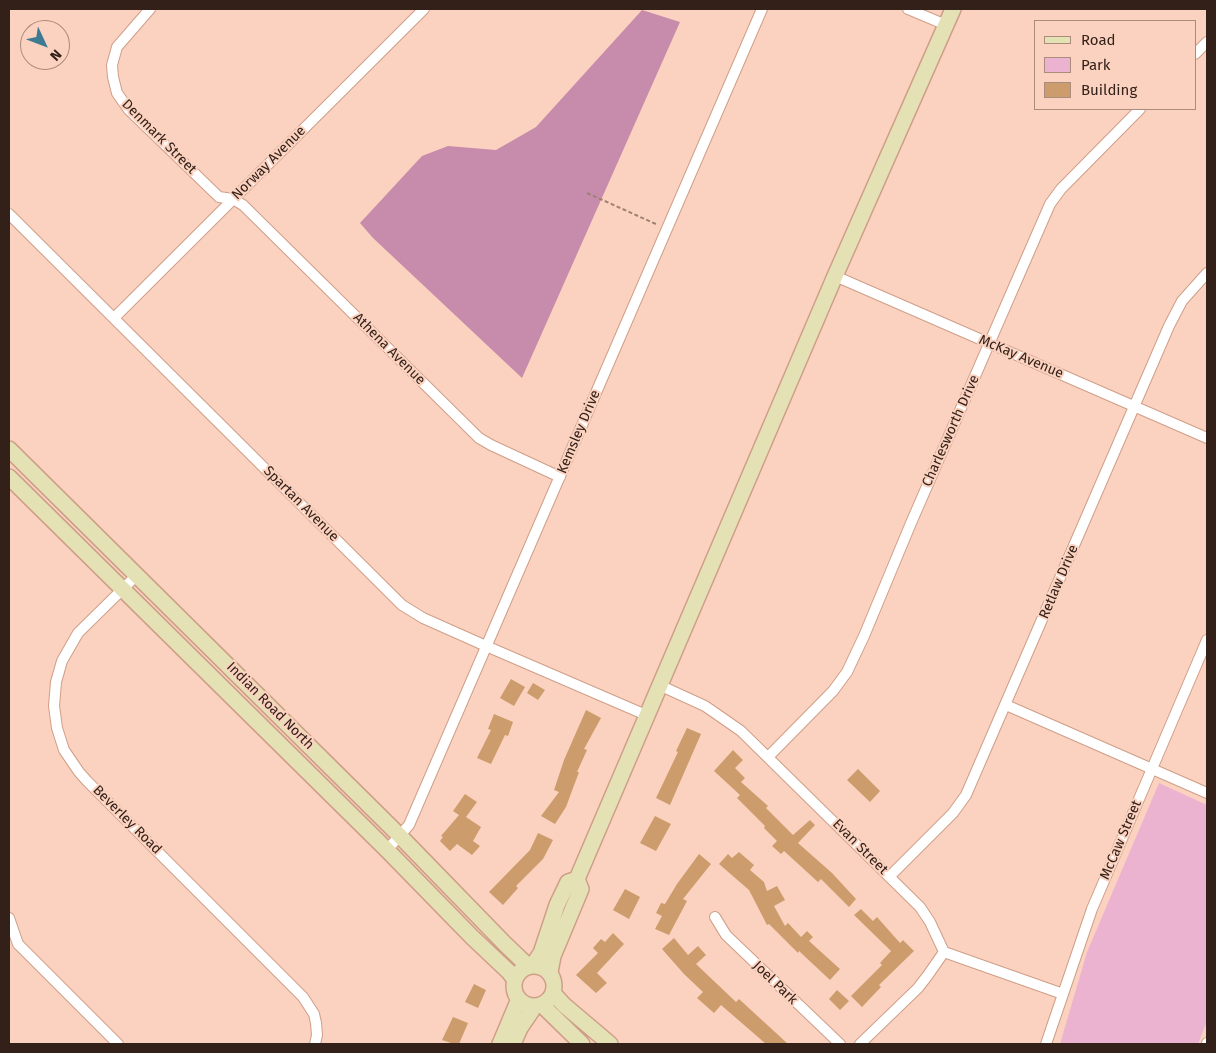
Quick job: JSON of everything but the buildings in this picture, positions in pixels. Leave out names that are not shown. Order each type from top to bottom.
[{"type":"main road","points":[[500,1044],[519,999],[529,1006],[538,1005],[549,1000],[554,992],[554,982],[550,972],[552,956],[581,889],[577,879],[835,276],[953,9]]},
{"type":"main road","name":"Indian Road North","points":[[9,449],[400,836],[505,944],[531,966],[542,967],[550,972]]},
{"type":"main road","name":"Indian Road North","points":[[9,477],[498,961],[515,980],[514,988],[519,999]]},
{"type":"main road","points":[[515,980],[521,970],[531,966],[541,953],[557,906],[568,882],[577,879]]},
{"type":"main road","points":[[554,992],[564,1005],[610,1044]]},
{"type":"main road","points":[[513,1044],[520,1028],[538,1005]]},
{"type":"main road","points":[[538,1005],[582,1044]]},
{"type":"street","name":"Denmark Street","points":[[150,9],[118,46],[112,65],[117,93],[129,110],[219,198],[233,199]]},
{"type":"street","name":"Norway Avenue","points":[[114,318],[424,9]]},
{"type":"street","name":"Kemsley Drive","points":[[387,850],[409,825],[762,9]]},
{"type":"street","points":[[908,9],[946,25]]},
{"type":"street","points":[[1196,53],[1207,42]]},
{"type":"street","name":"Charlesworth Drive","points":[[768,757],[843,679],[864,636],[1050,204],[1061,188],[1139,110]]},
{"type":"street","name":"Athena Avenue","points":[[233,199],[243,205],[479,438],[560,477]]},
{"type":"street","name":"Spartan Avenue","points":[[9,214],[402,605],[423,618],[646,715]]},
{"type":"street","name":"Retlaw Drive","points":[[890,876],[961,803],[974,779],[1178,308],[1207,274]]},
{"type":"street","name":"McKay Avenue","points":[[835,276],[1207,438]]},
{"type":"street","name":"Beverley Road","points":[[137,574],[78,633],[62,661],[54,706],[57,728],[64,750],[79,772],[303,997],[314,1014],[317,1035],[314,1044]]},
{"type":"street","name":"McCaw Street","points":[[1046,1044],[1092,909],[1207,640]]},
{"type":"street","name":"Evan Street","points":[[659,685],[695,701],[723,717],[741,731],[890,876],[926,915],[944,952]]},
{"type":"street","points":[[1006,705],[1207,793]]},
{"type":"street","name":"Joel Park","points":[[715,916],[726,935],[840,1044]]},
{"type":"street","points":[[9,918],[18,944],[118,1044]]},
{"type":"street","points":[[860,1044],[918,988],[944,952],[1063,994]]},
{"type":"path","points":[[587,193],[667,228]]},
{"type":"green space","points":[[1159,783],[1207,805],[1207,1021],[1198,1044],[1060,1044],[1087,952]]},
{"type":"shaded area","points":[[642,10],[680,22],[522,378],[373,238],[360,223],[422,156],[448,146],[496,150],[536,127]]}]
